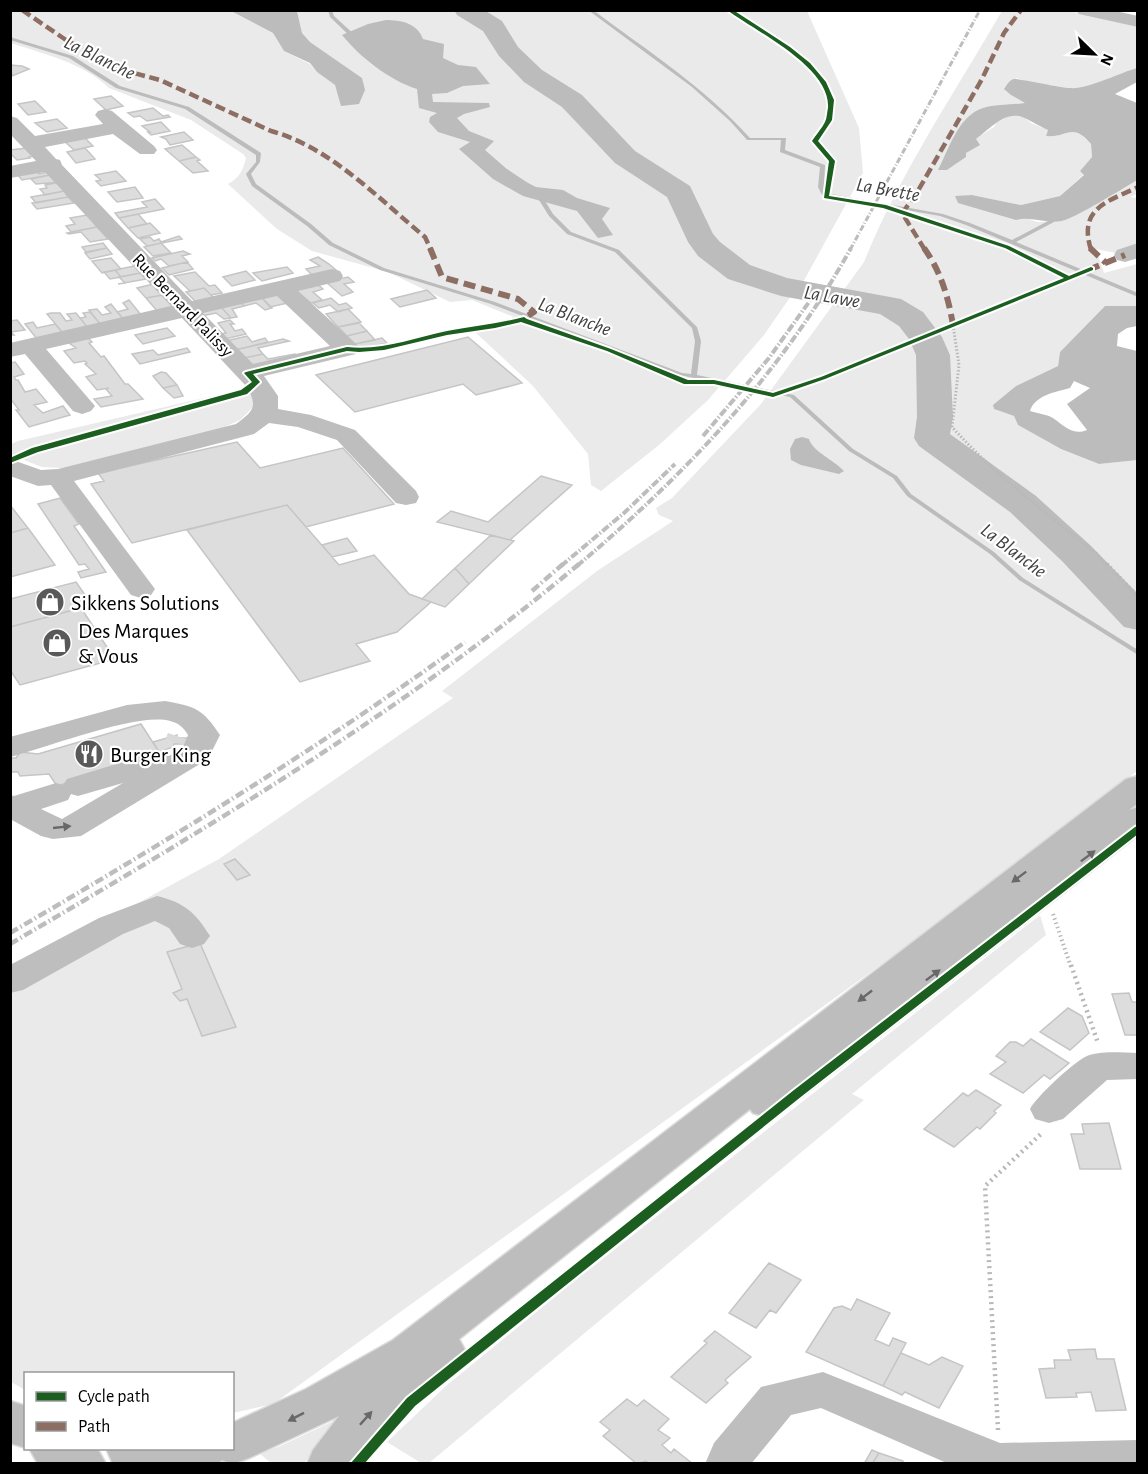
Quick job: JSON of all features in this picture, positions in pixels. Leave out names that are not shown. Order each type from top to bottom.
[{"type":"main road","points":[[234,1443],[278,1426],[344,1393],[409,1353],[1137,786]]},
{"type":"main road","points":[[330,1464],[366,1415],[430,1362],[1137,818]]},
{"type":"main road","points":[[10,1420],[24,1428]]},
{"type":"main road","points":[[54,1450],[83,1464]]},
{"type":"main road","points":[[144,1450],[182,1450]]},
{"type":"main road","points":[[177,1464],[218,1450]]},
{"type":"street","points":[[1085,10],[1137,22]]},
{"type":"street","points":[[32,143],[111,121],[147,150]]},
{"type":"street","name":"Rue Bernard Palissy","points":[[10,122],[53,164],[187,311],[248,373],[266,396],[264,415]]},
{"type":"street","points":[[10,172],[53,164]]},
{"type":"street","points":[[21,348],[332,276]]},
{"type":"street","points":[[248,373],[347,349],[282,288]]},
{"type":"street","points":[[21,348],[82,406]]},
{"type":"street","points":[[10,467],[38,478],[58,477],[229,434],[245,429],[264,415],[302,420],[346,435],[406,497]]},
{"type":"street","points":[[58,477],[141,589]]},
{"type":"street","points":[[12,806],[52,829],[69,829],[197,752],[204,735],[201,726],[179,713],[141,711],[17,746]]},
{"type":"street","points":[[12,806],[162,760],[171,755],[182,741],[177,727],[159,719],[144,718],[49,745],[17,746]]},
{"type":"street","points":[[10,981],[111,926],[157,907],[181,920],[192,936]]},
{"type":"street","points":[[1049,1109],[1098,1067],[1122,1066]]},
{"type":"street","points":[[727,1464],[730,1456],[777,1400],[823,1390],[981,1457],[1000,1462],[1137,1459]]},
{"type":"path","points":[[953,325],[959,365],[952,427],[974,452],[1010,485],[1096,553],[1137,597]]},
{"type":"path","points":[[1052,910],[1122,1066]]},
{"type":"path","points":[[1000,1462],[985,1186],[1051,1125],[1049,1109]]},
{"type":"shaded area","points":[[11,11],[231,11],[273,33],[284,51],[310,64],[335,85],[342,106],[362,78],[310,42],[302,33],[297,11],[807,11],[859,128],[863,173],[801,286],[793,293],[764,335],[708,400],[659,445],[601,491],[591,485],[588,454],[533,386],[475,332],[514,317],[472,300],[450,302],[388,272],[312,251],[277,229],[228,184],[238,177],[242,170],[246,158],[243,154],[191,120],[109,88],[99,79],[75,66],[11,43]]},
{"type":"shaded area","points":[[231,11],[297,11],[302,33],[310,42],[362,78],[365,90],[359,104],[341,106],[335,85],[317,72],[310,63],[284,51],[273,33]]},
{"type":"shaded area","points":[[1002,11],[1069,11],[1137,25],[1137,68],[1077,89],[1050,87],[1016,78],[1011,95],[1026,103],[985,107],[947,170],[966,157],[975,139],[994,127],[997,122],[1011,115],[1024,117],[1031,123],[1048,130],[1046,136],[1068,132],[1078,133],[1091,144],[1092,157],[1080,171],[1084,174],[1060,196],[1021,205],[972,195],[955,197],[1038,222],[1063,221],[1125,187],[1137,160],[1137,194],[1130,197],[1137,198],[1137,250],[1125,255],[1096,249],[1104,273],[1137,264],[1137,306],[1104,307],[1060,352],[1058,366],[1016,386],[994,409],[1014,416],[1018,425],[1061,449],[1099,464],[1137,460],[1137,771],[1023,862],[273,1404],[234,1413],[234,1372],[24,1372],[24,1389],[11,1382],[11,972],[219,859],[453,698],[442,691],[597,571],[673,521],[659,515],[656,508],[672,498],[761,404],[864,262],[894,197],[928,134]]},
{"type":"shaded area","points":[[386,20],[413,26],[423,39],[444,44],[443,58],[458,65],[476,67],[490,84],[463,86],[447,93],[432,94],[433,102],[489,103],[490,107],[457,118],[469,131],[494,141],[485,150],[516,177],[536,187],[563,190],[577,198],[610,208],[602,219],[613,235],[598,238],[577,211],[523,196],[493,179],[459,149],[470,142],[438,132],[429,122],[430,117],[437,113],[419,108],[417,89],[396,80],[376,67],[342,35],[368,24]]},
{"type":"shaded area","points":[[1137,68],[1137,82],[1115,94],[1137,103],[1137,180],[1088,209],[1062,221],[1016,220],[958,203],[955,196],[972,195],[1021,205],[1060,196],[1084,175],[1080,171],[1092,157],[1091,144],[1078,133],[1069,132],[1046,136],[1048,130],[1015,116],[997,122],[976,139],[980,145],[966,153],[966,157],[947,170],[938,170],[955,134],[974,112],[999,105],[1025,103],[1004,89],[1011,80],[1077,88]]},
{"type":"shaded area","points":[[1105,306],[1137,306],[1137,326],[1127,328],[1118,334],[1117,346],[1137,351],[1138,460],[1099,464],[1061,449],[1018,425],[1014,416],[994,409],[993,405],[1016,386],[1058,366],[1060,352]],"holes":[[[1074,381],[1090,388],[1067,404],[1087,430],[1076,432],[1049,416],[1030,411],[1036,401],[1070,388]]]},
{"type":"shaded area","points":[[247,388],[255,400],[255,405],[240,420],[218,430],[62,468],[42,467],[11,455],[11,444],[18,441]]},
{"type":"shaded area","points":[[802,437],[809,439],[819,452],[844,471],[839,474],[801,465],[791,460],[790,449],[795,439]]},
{"type":"shaded area","points":[[1040,915],[1046,935],[852,1094],[864,1100],[429,1463],[421,1463],[387,1442],[447,1385],[572,1283]]},
{"type":"shaded area","points":[[344,1416],[304,1463],[271,1463],[259,1453],[278,1447]]},
{"type":"building","points":[[10,65],[22,66],[29,69],[12,76]]},
{"type":"building","points":[[111,96],[123,106],[106,110],[94,99]]},
{"type":"building","points":[[35,101],[46,112],[28,115],[18,104]]},
{"type":"building","points":[[153,108],[163,116],[170,117],[147,121],[140,116],[134,117],[128,113]]},
{"type":"building","points":[[57,119],[67,128],[47,132],[35,123]]},
{"type":"building","points":[[161,122],[170,131],[151,135],[142,126]]},
{"type":"building","points":[[184,132],[193,140],[170,145],[166,139],[161,137]]},
{"type":"building","points":[[83,136],[93,146],[74,150],[63,140]]},
{"type":"building","points":[[182,145],[196,157],[179,161],[165,149]]},
{"type":"building","points":[[27,148],[35,156],[17,160],[10,153],[10,150]]},
{"type":"building","points":[[85,148],[95,159],[76,163],[67,152]]},
{"type":"building","points":[[196,157],[200,160],[197,161],[208,171],[193,173],[179,161]]},
{"type":"building","points":[[37,171],[39,174],[47,172],[50,175],[22,180],[17,174]]},
{"type":"building","points":[[116,171],[126,181],[101,186],[96,181],[101,180],[95,175]]},
{"type":"building","points":[[50,175],[61,182],[36,184],[31,179]]},
{"type":"building","points":[[61,182],[65,191],[45,195],[40,189],[47,188],[45,185]]},
{"type":"building","points":[[135,187],[143,198],[117,202],[108,192]]},
{"type":"building","points":[[64,191],[68,197],[36,203],[31,197]]},
{"type":"building","points":[[68,197],[74,203],[37,209],[32,203]]},
{"type":"building","points":[[155,199],[164,209],[119,218],[115,213],[147,207],[142,202]]},
{"type":"building","points":[[138,214],[147,224],[128,228],[119,218]]},
{"type":"building","points":[[87,215],[97,227],[71,232],[66,226],[75,224],[70,218]]},
{"type":"building","points":[[150,223],[160,233],[138,238],[128,228]]},
{"type":"building","points":[[97,227],[108,239],[90,242],[81,232],[67,233]]},
{"type":"building","points":[[179,236],[182,239],[147,246],[140,239],[150,237],[154,241],[159,239],[161,242]]},
{"type":"building","points":[[103,243],[107,248],[86,252],[82,247]]},
{"type":"building","points":[[161,243],[171,253],[153,256],[144,247]]},
{"type":"building","points":[[107,248],[112,254],[90,259],[85,253]]},
{"type":"building","points":[[183,251],[190,254],[182,256],[188,262],[169,266],[161,259],[155,261],[152,258]]},
{"type":"building","points":[[318,257],[337,271],[314,277],[306,269],[320,266],[310,260]]},
{"type":"building","points":[[111,258],[121,269],[102,273],[92,261]]},
{"type":"building","points":[[187,262],[193,269],[169,275],[162,268]]},
{"type":"building","points":[[134,266],[140,273],[121,277],[115,270]]},
{"type":"building","points":[[287,267],[293,273],[262,281],[253,273]]},
{"type":"building","points":[[115,270],[121,277],[110,279],[104,272]]},
{"type":"building","points":[[246,271],[255,280],[232,286],[223,277]]},
{"type":"building","points":[[195,272],[209,286],[215,285],[222,293],[211,295],[204,288],[190,291],[174,276]]},
{"type":"building","points":[[140,273],[146,279],[125,283],[119,277]]},
{"type":"building","points":[[348,277],[354,282],[344,284],[353,292],[342,296],[326,282]]},
{"type":"building","points":[[153,284],[163,295],[146,298],[137,288]]},
{"type":"building","points":[[317,284],[323,289],[313,292],[322,300],[311,303],[295,290]]},
{"type":"building","points":[[204,288],[215,299],[197,303],[186,292]]},
{"type":"building","points":[[427,290],[436,298],[400,307],[391,299]]},
{"type":"building","points":[[281,292],[292,302],[270,307],[261,297]]},
{"type":"building","points":[[163,295],[175,308],[158,312],[146,298]]},
{"type":"building","points":[[261,297],[272,308],[265,310],[256,303],[244,306],[240,302]]},
{"type":"building","points":[[331,298],[339,305],[346,303],[352,308],[338,312],[330,305],[319,308],[313,303]]},
{"type":"building","points":[[129,300],[142,316],[124,320],[117,312],[128,309],[123,303]]},
{"type":"building","points":[[240,302],[244,306],[232,309],[237,317],[231,318],[220,306]]},
{"type":"building","points":[[111,304],[124,320],[101,325],[89,310],[97,309],[102,315],[111,313],[105,307]]},
{"type":"building","points":[[220,306],[231,318],[224,319],[216,313],[202,316],[198,311]]},
{"type":"building","points":[[348,309],[361,322],[338,327],[326,314]]},
{"type":"building","points":[[90,312],[101,325],[88,328],[80,318],[86,317],[83,313]]},
{"type":"building","points":[[60,313],[66,321],[72,320],[67,314],[76,313],[88,328],[63,333],[47,314]]},
{"type":"building","points":[[17,320],[25,330],[11,332],[14,335],[10,335],[10,321]]},
{"type":"building","points":[[230,320],[234,324],[230,324],[235,331],[242,329],[246,334],[225,339],[220,334],[226,333],[218,323]]},
{"type":"building","points":[[33,322],[37,328],[55,324],[63,333],[37,339],[25,324]]},
{"type":"building","points":[[359,323],[367,331],[347,336],[338,327]]},
{"type":"building","points":[[167,328],[175,336],[143,344],[135,335]]},
{"type":"building","points":[[367,331],[375,340],[355,344],[347,336]]},
{"type":"building","points":[[247,336],[252,342],[265,338],[268,342],[235,350],[226,341]]},
{"type":"building","points":[[468,337],[522,383],[476,395],[463,384],[355,412],[316,375]]},
{"type":"building","points":[[88,338],[92,342],[89,343],[101,357],[104,356],[125,384],[128,384],[143,399],[101,407],[94,399],[112,396],[106,389],[109,388],[97,390],[86,377],[96,374],[85,364],[87,363],[85,361],[74,363],[64,351],[76,348],[69,343]]},
{"type":"building","points":[[382,338],[387,343],[361,349],[355,344]]},
{"type":"building","points":[[283,339],[289,341],[258,348],[263,354],[244,358],[235,350]]},
{"type":"building","points":[[187,348],[190,352],[140,364],[132,354],[153,350],[158,355]]},
{"type":"building","points":[[263,354],[268,359],[295,354],[298,357],[253,368],[244,358]]},
{"type":"building","points":[[15,362],[24,374],[14,377],[25,392],[36,389],[47,402],[34,405],[43,413],[63,406],[70,415],[29,427],[10,398],[10,363]]},
{"type":"building","points":[[161,372],[166,373],[177,385],[163,388],[153,376]]},
{"type":"building","points":[[177,385],[183,396],[174,398],[163,388]]},
{"type":"building","points":[[237,442],[260,468],[343,448],[394,504],[306,527],[287,505],[132,543],[91,484],[104,481],[98,473]]},
{"type":"building","points":[[541,476],[572,485],[510,540],[437,522],[451,511],[488,522]]},
{"type":"building","points":[[60,498],[79,524],[74,526],[106,572],[81,578],[78,572],[89,569],[85,564],[79,565],[38,504]]},
{"type":"building","points":[[10,505],[28,528],[10,533]]},
{"type":"building","points":[[287,505],[339,565],[374,555],[409,594],[431,602],[397,632],[356,644],[370,661],[300,682],[187,530]]},
{"type":"building","points":[[28,528],[55,565],[10,577],[10,533]]},
{"type":"building","points":[[491,535],[514,541],[469,584],[455,568]]},
{"type":"building","points":[[347,538],[357,551],[332,557],[322,545]]},
{"type":"building","points":[[455,568],[469,584],[445,607],[422,599]]},
{"type":"building","name":"Sikkens Solutions","points":[[76,582],[92,605],[10,627],[10,599]]},
{"type":"building","name":"Des Marques & Vous","points":[[81,608],[115,659],[20,685],[10,670],[10,627]]},
{"type":"building","name":"Burger King","points":[[141,724],[161,755],[57,786],[49,774],[20,776],[18,772],[10,772],[10,758],[16,758],[20,752],[38,754]]},
{"type":"building","points":[[177,735],[176,738],[190,738],[189,744],[174,744],[173,747],[159,752],[153,742]]},
{"type":"building","points":[[235,859],[250,875],[237,880],[224,864]]},
{"type":"building","points":[[200,943],[236,1027],[202,1036],[187,999],[180,1001],[173,993],[182,989],[167,952]]},
{"type":"building","points":[[1129,993],[1132,1002],[1138,1002],[1138,1035],[1125,1035],[1112,994]]},
{"type":"building","points":[[1068,1008],[1082,1016],[1089,1033],[1070,1050],[1040,1032]]},
{"type":"building","points":[[1031,1039],[1069,1063],[1050,1079],[1044,1075],[1023,1093],[990,1074],[1006,1062],[996,1056],[1010,1042],[1023,1046]]},
{"type":"building","points":[[976,1090],[1001,1105],[980,1129],[977,1127],[954,1147],[924,1129],[963,1093],[968,1096]]},
{"type":"building","points":[[1109,1123],[1121,1169],[1080,1169],[1071,1134],[1084,1134],[1082,1124]]},
{"type":"building","points":[[769,1263],[801,1280],[776,1313],[770,1310],[756,1328],[729,1313]]},
{"type":"building","points":[[857,1299],[890,1313],[875,1340],[889,1346],[893,1338],[906,1343],[883,1386],[806,1352],[834,1308],[842,1306],[851,1310]]},
{"type":"building","points":[[715,1331],[751,1357],[725,1380],[728,1383],[706,1403],[671,1377],[707,1343],[704,1341]]},
{"type":"building","points":[[1095,1349],[1097,1359],[1114,1359],[1126,1410],[1096,1411],[1091,1392],[1076,1393],[1077,1397],[1046,1398],[1039,1369],[1055,1368],[1054,1360],[1071,1360],[1068,1350]]},
{"type":"building","points":[[901,1353],[929,1365],[942,1357],[963,1366],[939,1408],[905,1392],[902,1395],[883,1386]]},
{"type":"building","points":[[627,1399],[637,1406],[644,1400],[669,1419],[658,1430],[670,1438],[662,1445],[671,1453],[674,1449],[693,1464],[649,1464],[646,1461],[637,1464],[603,1436],[610,1430],[600,1422]]},
{"type":"building","points":[[872,1450],[879,1453],[872,1464],[864,1464]]},
{"type":"building","points":[[879,1453],[903,1461],[902,1464],[872,1464]]},
{"type":"waterway","points":[[330,10],[332,16],[355,38]]},
{"type":"waterway","name":"La Lawe","points":[[466,10],[493,26],[508,51],[533,76],[572,101],[625,157],[680,192],[699,236],[709,249],[739,272],[781,286],[890,306],[911,319],[925,337],[933,355],[935,417],[932,438],[1023,504],[1076,553],[1138,618]]},
{"type":"waterway","name":"La Brette","points":[[590,10],[713,102],[749,139],[784,139],[782,151],[823,166],[821,187],[824,194],[941,215],[968,224],[1138,295]]},
{"type":"waterway","name":"La Blanche","points":[[10,38],[71,57],[118,87],[187,108],[259,154],[258,162],[248,174],[254,185],[331,244],[382,269],[493,303],[681,374],[792,396],[851,450],[895,477],[909,495],[992,553],[1021,579],[1138,653]]},
{"type":"waterway","points":[[505,170],[528,185]]},
{"type":"waterway","points":[[537,192],[551,215],[569,233],[617,251],[695,328],[698,341],[694,375]]},
{"type":"waterway","points":[[1014,241],[1052,221]]},
{"type":"tunnel","points":[[181,744],[183,738]]},
{"type":"railway","points":[[850,250],[980,10]]},
{"type":"railway","points":[[577,566],[656,496],[729,420],[794,338],[824,294],[851,248]]},
{"type":"railway","points":[[703,436],[769,358],[814,295]]},
{"type":"railway","points":[[561,566],[624,513],[675,464]]},
{"type":"railway","points":[[532,591],[563,564]]},
{"type":"railway","points":[[10,944],[230,812],[374,719],[512,618],[579,564]]},
{"type":"railway","points":[[10,933],[298,757],[465,642]]},
{"type":"marked path","points":[[22,10],[66,40],[119,69],[160,80],[271,131],[290,136],[341,167],[425,237],[442,277],[518,299],[534,312],[521,320]]},
{"type":"marked path","points":[[953,325],[948,298],[937,266],[913,234],[902,213],[915,196],[982,79],[1004,33],[1021,10]]},
{"type":"marked path","points":[[1106,263],[1090,249],[1088,223],[1098,206],[1138,187]]},
{"type":"marked path","points":[[1088,270],[1125,255]]},
{"type":"cycle path","points":[[729,10],[788,48],[808,64],[823,82],[831,100],[829,120],[815,141],[832,161],[826,197],[884,206],[1007,247],[1069,278]]},
{"type":"cycle path","points":[[522,320],[609,350],[687,382],[714,382],[773,395],[823,378],[1091,269]]},
{"type":"cycle path","points":[[10,461],[35,450],[244,392],[256,382],[248,373],[347,349],[384,348],[447,333],[524,319]]},
{"type":"cycle path","points":[[356,1464],[411,1402],[798,1093],[1138,829]]},
{"type":"place","name":"Sikkens Solutions","points":[[50,602]]},
{"type":"place","name":"Des Marques & Vous","points":[[57,643]]},
{"type":"place","name":"Burger King","points":[[89,754]]}]
